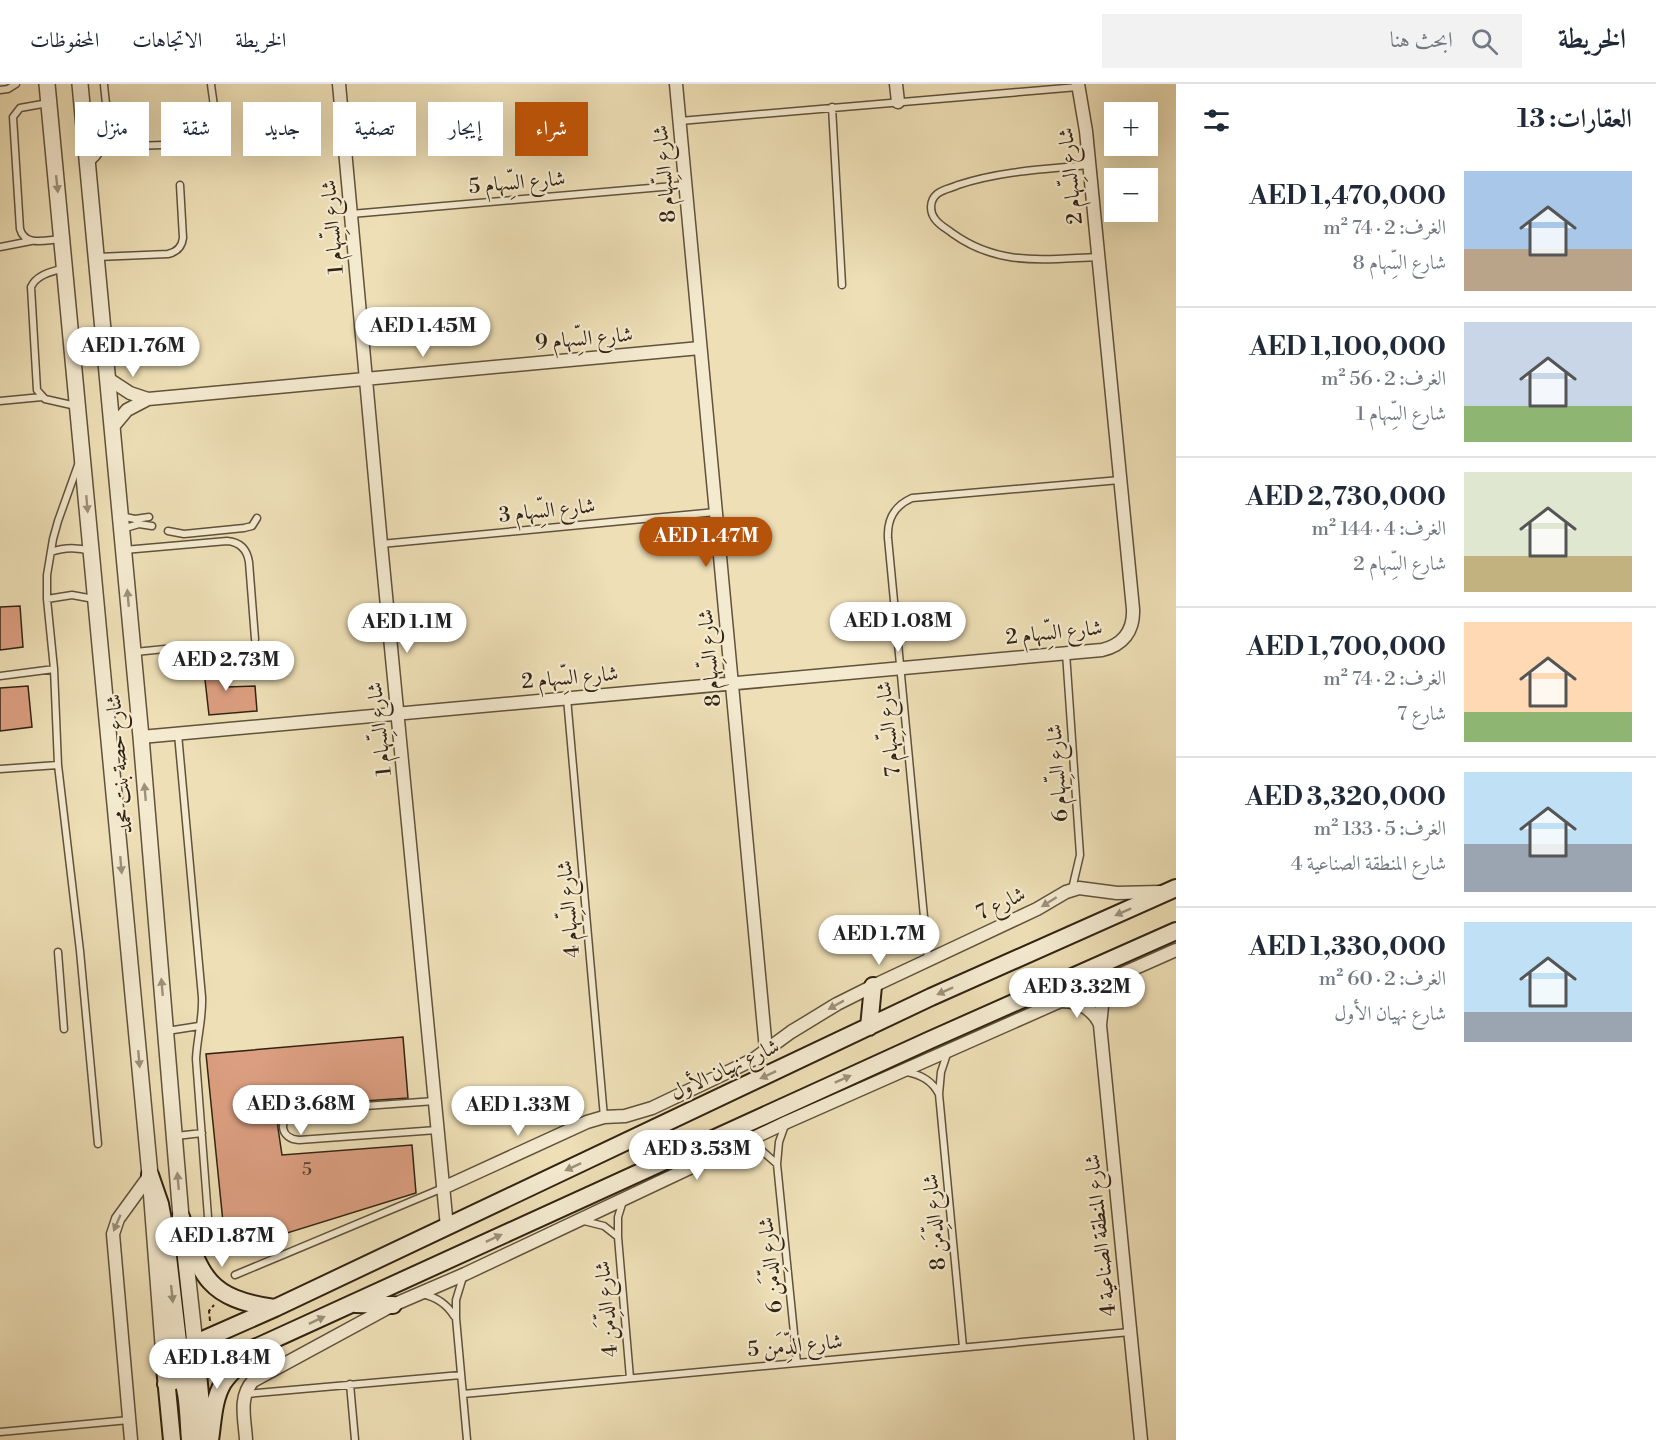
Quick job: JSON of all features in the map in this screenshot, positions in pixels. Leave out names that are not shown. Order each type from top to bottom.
[{"type":"main road","name":"شارع نهيان الأول","points":[[179,1350],[275,1308],[931,998],[1171,890]]},
{"type":"main road","points":[[166,1384],[257,1347],[919,1045],[1176,931]]},
{"type":"main road","points":[[869,1027],[873,986]]},
{"type":"main road","points":[[150,1174],[160,1204],[165,1231],[179,1350],[175,1365],[190,1375]]},
{"type":"main road","points":[[181,1217],[201,1270],[214,1286],[232,1298],[275,1308]]},
{"type":"main road","points":[[351,1304],[393,1305]]},
{"type":"main road","points":[[210,1440],[219,1391],[230,1375],[257,1347]]},
{"type":"main road","name":"شارع حصة بنت محمد","points":[[179,1350],[190,1375],[205,1440]]},
{"type":"main road","name":"شارع حصة بنت محمد","points":[[172,1440],[166,1384],[179,1350]]},
{"type":"main road","points":[[190,1375],[190,1440]]},
{"type":"street","name":"شارع حصة بنت محمد","points":[[80,84],[141,737],[181,1217],[179,1350]]},
{"type":"street","name":"شارع السِّهام 1","points":[[339,84],[447,1227]]},
{"type":"street","name":"شارع السِّهام 8","points":[[676,84],[766,1050]]},
{"type":"street","points":[[896,84],[898,102]]},
{"type":"street","name":"شارع السِّهام 2","points":[[141,737],[1066,653],[1110,648],[1123,639],[1132,626],[1133,609],[1085,121],[1078,85]]},
{"type":"street","name":"شارع حصة بنت محمد","points":[[46,90],[65,268],[150,1174]]},
{"type":"street","name":"شارع السِّهام 9","points":[[112,428],[127,410],[148,399],[700,348]]},
{"type":"street","name":"شارع السِّهام 9","points":[[107,378],[130,393],[148,399]]},
{"type":"street","points":[[1072,889],[1117,892],[1171,890]]},
{"type":"street","name":"شارع 7","points":[[443,1188],[587,1122],[604,1117],[625,1116],[652,1108],[744,1065],[815,1017],[873,986],[1037,909],[1072,889]]},
{"type":"street","points":[[246,1440],[243,1405],[249,1385],[258,1377],[393,1305],[465,1274],[787,1122],[1176,950]]},
{"type":"street","name":"شارع المنطقة الصناعية 4","points":[[1110,979],[1103,997],[1100,1025],[1141,1440]]},
{"type":"street","points":[[1061,1001],[1075,1002],[1088,1008],[1098,1019],[1100,1025]]},
{"type":"street","points":[[131,1440],[113,1234],[118,1219],[150,1174]]},
{"type":"lane","points":[[0,90],[8,89],[16,84]]},
{"type":"lane","points":[[104,84],[105,102]]},
{"type":"lane","points":[[149,145],[204,143],[211,137],[215,129],[211,84]]},
{"type":"lane","points":[[679,121],[1078,85]]},
{"type":"lane","points":[[32,241],[25,238],[20,229],[12,120],[20,108],[46,90]]},
{"type":"lane","points":[[832,108],[842,285]]},
{"type":"lane","points":[[88,165],[96,156]]},
{"type":"lane","points":[[1089,165],[1003,174],[964,183],[939,192],[931,207],[934,218],[952,232],[973,246],[996,255],[1021,259],[1098,257]]},
{"type":"lane","points":[[96,257],[168,254],[178,249],[183,238],[180,185]]},
{"type":"lane","name":"شارع السِّهام 5","points":[[351,214],[685,185]]},
{"type":"lane","points":[[0,247],[62,238]]},
{"type":"lane","points":[[65,268],[37,278],[31,287],[37,390],[49,401],[78,407]]},
{"type":"lane","points":[[0,401],[42,397]]},
{"type":"lane","points":[[82,453],[58,520],[47,576],[47,599],[54,669],[58,765],[80,951],[98,1144]]},
{"type":"lane","name":"شارع السِّهام 7","points":[[928,960],[887,528],[893,513],[905,501],[921,497],[1120,480]]},
{"type":"lane","name":"شارع السِّهام 3","points":[[381,544],[716,512]]},
{"type":"lane","points":[[121,523],[149,518]]},
{"type":"lane","points":[[168,531],[184,534],[243,528],[252,526],[257,518]]},
{"type":"lane","points":[[121,523],[152,526]]},
{"type":"lane","points":[[123,550],[227,541],[241,545],[247,553],[249,562],[255,639]]},
{"type":"lane","points":[[51,552],[67,548],[92,552]]},
{"type":"lane","points":[[47,599],[72,595],[96,600]]},
{"type":"lane","points":[[133,652],[185,647]]},
{"type":"lane","name":"شارع السِّهام 6","points":[[1066,653],[1080,855],[1072,889]]},
{"type":"lane","points":[[0,676],[54,669]]},
{"type":"lane","name":"شارع السِّهام 4","points":[[567,698],[604,1117]]},
{"type":"lane","points":[[178,734],[202,997],[196,1059],[208,1217]]},
{"type":"lane","points":[[0,769],[58,765]]},
{"type":"lane","points":[[58,952],[64,1029]]},
{"type":"lane","points":[[166,1031],[199,1026]]},
{"type":"lane","name":"شارع الدِّمَن 8","points":[[948,1051],[941,1072],[939,1094],[963,1347]]},
{"type":"lane","points":[[901,1072],[921,1075],[932,1083],[939,1094]]},
{"type":"lane","points":[[435,1101],[295,1111],[284,1119],[283,1128],[290,1139],[299,1140],[437,1130]]},
{"type":"lane","name":"شارع الدِّمَن 6","points":[[787,1122],[779,1143],[777,1164],[797,1363]]},
{"type":"lane","points":[[174,1136],[202,1133]]},
{"type":"lane","points":[[744,1143],[759,1148],[777,1164]]},
{"type":"lane","points":[[235,1275],[443,1188]]},
{"type":"lane","name":"شارع الدِّمَن 4","points":[[625,1198],[618,1217],[618,1238],[630,1378]]},
{"type":"lane","name":"شارع الدِّمَن 4","points":[[578,1220],[596,1223],[618,1238]]},
{"type":"lane","points":[[465,1274],[458,1291],[456,1318],[467,1440]]},
{"type":"lane","points":[[418,1294],[440,1301],[456,1318]]},
{"type":"lane","name":"شارع الدِّمَن 5","points":[[463,1394],[1130,1332]]},
{"type":"lane","points":[[245,1394],[461,1375]]},
{"type":"lane","points":[[350,1384],[355,1440]]},
{"type":"lane","points":[[0,1432],[129,1420]]},
{"type":"building","points":[[20,606],[23,647],[0,650],[0,607]]},
{"type":"building","points":[[224,660],[226,687],[255,686],[257,711],[209,715],[203,662]]},
{"type":"building","points":[[28,686],[32,727],[0,731],[0,688]]},
{"type":"building","points":[[403,1037],[408,1098],[277,1107],[278,1128],[282,1155],[412,1145],[416,1193],[226,1252],[206,1054]]}]
